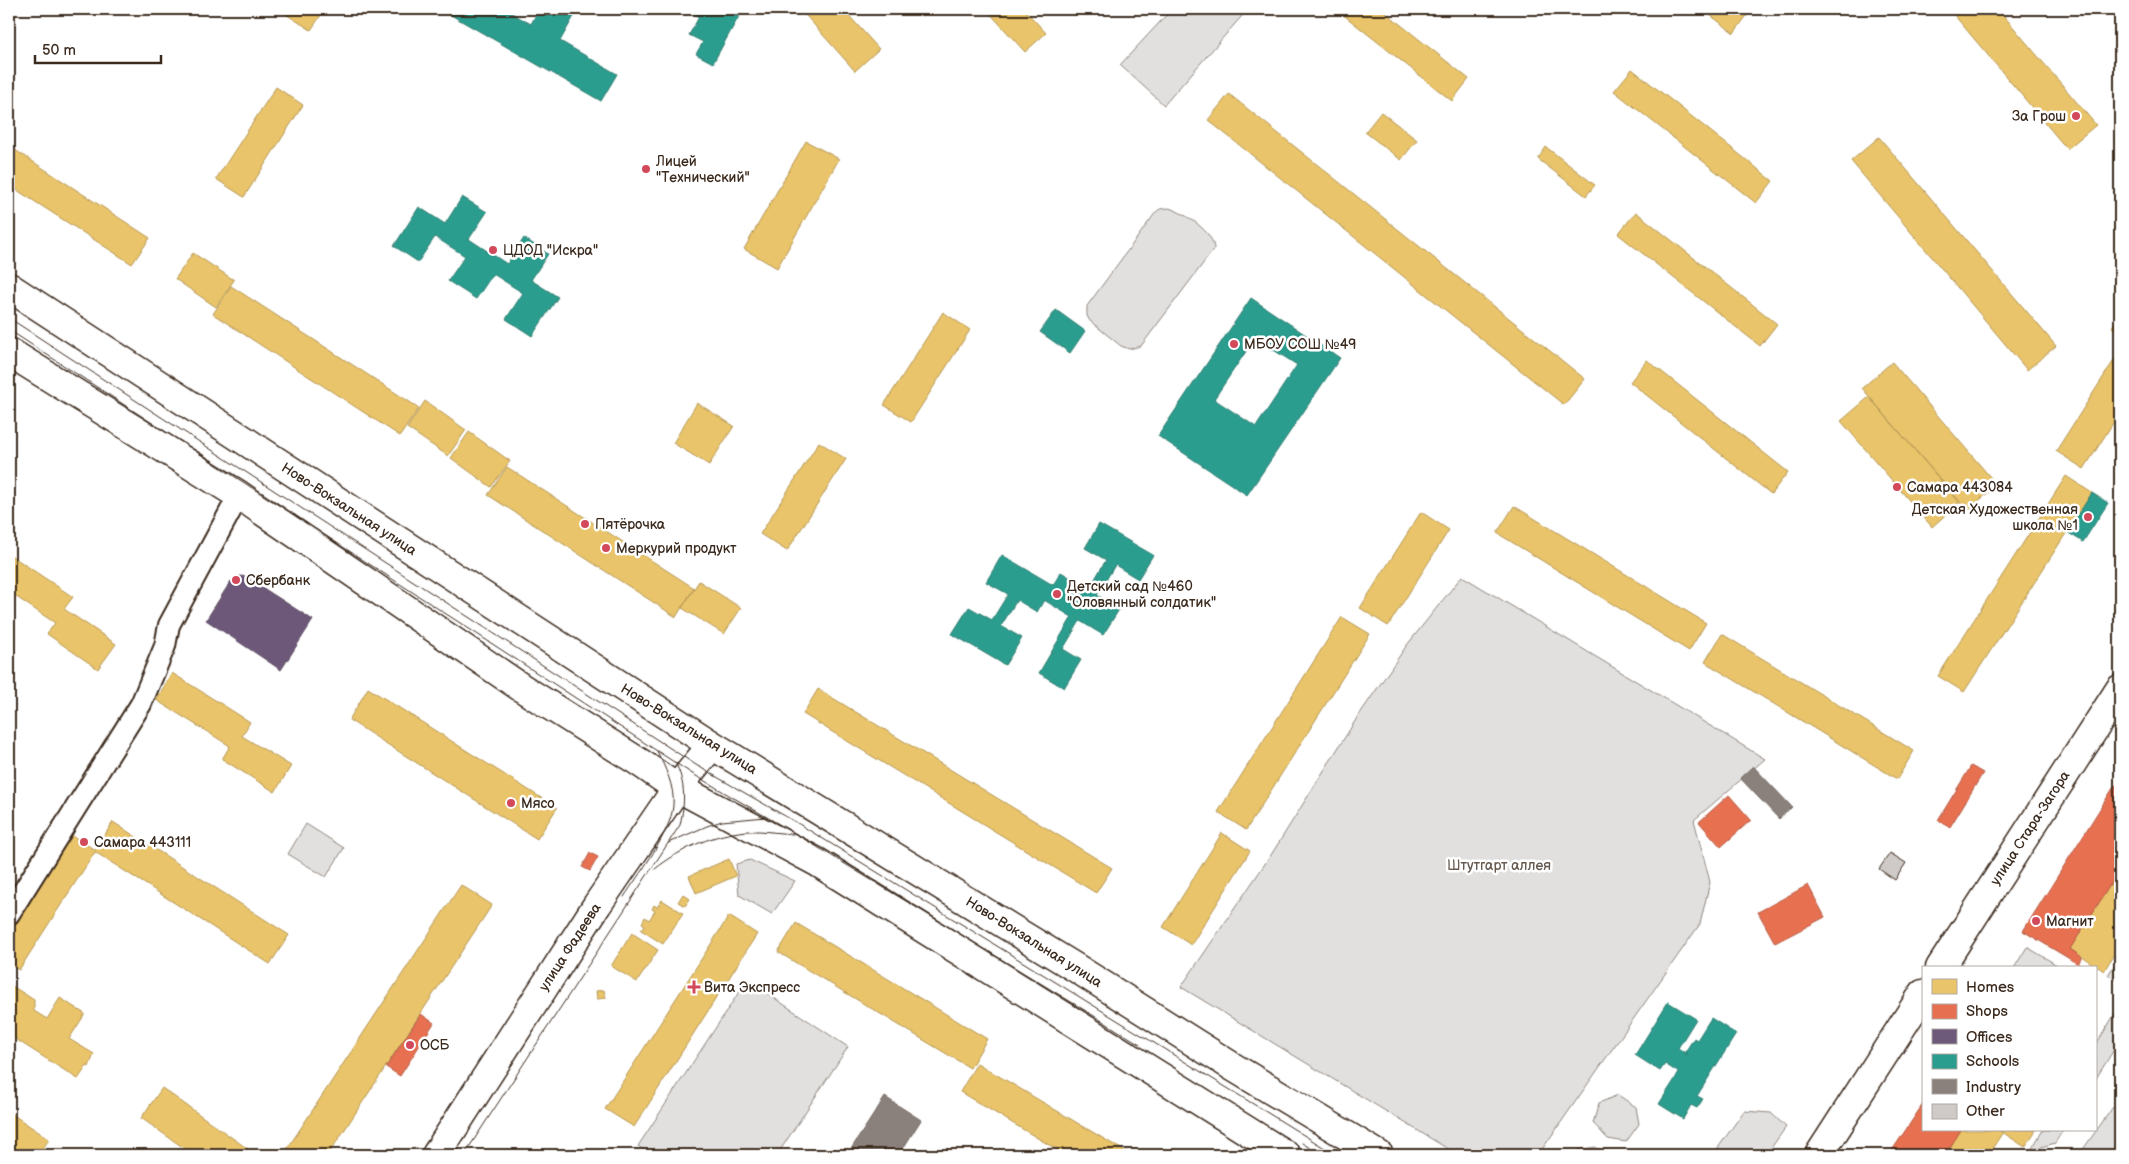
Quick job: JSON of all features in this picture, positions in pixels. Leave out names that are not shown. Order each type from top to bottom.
[{"type":"main road","name":"Ново-Вокзальная улица","points":[[9,287],[712,745],[1379,1155]]},
{"type":"main road","points":[[9,352],[239,495],[522,688],[677,788],[817,862],[1286,1155]]},
{"type":"main road","name":"улица Стара-Загора","points":[[1941,966],[2120,689]]},
{"type":"main road","name":"улица Фадеева","points":[[436,1155],[596,906],[677,788],[712,745]]},
{"type":"main road","points":[[1818,1155],[1922,996]]},
{"type":"street","points":[[9,914],[141,704],[165,646],[169,625],[239,495]]},
{"type":"green space","points":[[1172,9],[1248,9],[1164,105],[1120,65]]},
{"type":"green space","points":[[1169,208],[1183,214],[1198,224],[1209,236],[1214,249],[1141,346],[1129,349],[1121,346],[1090,321],[1087,316],[1087,306],[1156,212],[1160,209]]},
{"type":"green space","name":"Штутгарт аллея","points":[[1462,576],[1765,759],[1694,820],[1710,882],[1700,924],[1538,1155],[1458,1155],[1181,987],[1271,855],[1357,718],[1407,645]]},
{"type":"green space","points":[[306,824],[344,848],[326,877],[288,854]]},
{"type":"green space","points":[[750,860],[795,881],[772,914],[739,895],[736,864]]},
{"type":"green space","points":[[2027,947],[2058,966],[2015,966]]},
{"type":"green space","points":[[2120,956],[2120,982],[2108,975]]},
{"type":"green space","points":[[747,980],[848,1047],[777,1155],[652,1155],[638,1146]]},
{"type":"green space","points":[[2118,1009],[2120,1011],[2120,1040],[2096,1078],[2096,1044]]},
{"type":"green space","points":[[1618,1095],[1636,1107],[1639,1124],[1626,1142],[1608,1139],[1593,1123],[1599,1103]]},
{"type":"green space","points":[[2113,1107],[2120,1112],[2120,1155],[2079,1155]]},
{"type":"green space","points":[[1744,1111],[1771,1113],[1786,1127],[1766,1155],[1713,1155]]},
{"type":"green space","points":[[2042,1132],[2062,1132],[2055,1143],[2031,1150]]},
{"type":"green space","points":[[1595,1147],[1609,1155],[1575,1155],[1578,1150]]},
{"type":"building: Homes","points":[[286,9],[325,9],[311,30],[284,13]]},
{"type":"building: Homes","points":[[800,9],[843,9],[879,49],[855,71]]},
{"type":"building: Homes","points":[[986,9],[1024,9],[1046,33],[1025,52]]},
{"type":"building: Homes","points":[[1336,9],[1381,9],[1469,79],[1452,101]]},
{"type":"building: Homes","points":[[1702,9],[1749,9],[1751,10],[1734,33]]},
{"type":"building: Homes","points":[[1949,9],[1998,9],[2096,125],[2067,149]]},
{"type":"building: Homes","points":[[1632,69],[1773,181],[1756,203],[1614,91]]},
{"type":"building: Homes","points":[[276,87],[303,105],[244,197],[216,179]]},
{"type":"building: Homes","points":[[1229,94],[1585,379],[1564,405],[1208,120]]},
{"type":"building: Homes","points":[[1381,112],[1417,140],[1401,160],[1365,132]]},
{"type":"building: Homes","points":[[1879,137],[2056,346],[2027,370],[1851,161]]},
{"type":"building: Homes","points":[[806,141],[839,159],[777,268],[744,249]]},
{"type":"building: Homes","points":[[9,146],[150,238],[132,264],[9,185]]},
{"type":"building: Homes","points":[[1546,147],[1595,185],[1586,196],[1538,159]]},
{"type":"building: Homes","points":[[1636,212],[1777,324],[1760,346],[1618,234]]},
{"type":"building: Homes","points":[[193,253],[234,280],[216,307],[175,279]]},
{"type":"building: Homes","points":[[231,286],[419,408],[400,436],[213,314]]},
{"type":"building: Homes","points":[[943,312],[970,330],[911,422],[884,405]]},
{"type":"building: Homes","points":[[2120,314],[2120,332],[2112,327]]},
{"type":"building: Homes","points":[[2120,351],[2120,412],[2084,469],[2056,451]]},
{"type":"building: Homes","points":[[1647,360],[1788,472],[1771,494],[1630,382]]},
{"type":"building: Homes","points":[[1892,362],[1997,485],[1967,511],[1862,388]]},
{"type":"building: Homes","points":[[1869,397],[1960,502],[1932,527],[1841,421]]},
{"type":"building: Homes","points":[[425,401],[466,430],[448,456],[407,428]]},
{"type":"building: Homes","points":[[697,403],[734,426],[709,465],[673,443]]},
{"type":"building: Homes","points":[[469,432],[510,461],[491,487],[451,458]]},
{"type":"building: Homes","points":[[819,442],[846,459],[787,551],[760,534]]},
{"type":"building: Homes","points":[[507,467],[694,588],[676,617],[488,495]]},
{"type":"building: Homes","points":[[2066,476],[2092,493],[1964,692],[1938,676]]},
{"type":"building: Homes","points":[[1514,506],[1706,623],[1689,651],[1497,533]]},
{"type":"building: Homes","points":[[1421,512],[1449,530],[1388,626],[1360,608]]},
{"type":"building: Homes","points":[[9,554],[73,597],[64,609],[116,644],[98,669],[47,634],[55,623],[9,592]]},
{"type":"building: Homes","points":[[699,581],[741,608],[724,634],[682,608]]},
{"type":"building: Homes","points":[[1342,617],[1370,634],[1246,830],[1218,812]]},
{"type":"building: Homes","points":[[1722,634],[1914,751],[1897,779],[1705,662]]},
{"type":"building: Homes","points":[[172,673],[250,722],[242,736],[291,766],[275,792],[222,759],[230,746],[156,700]]},
{"type":"building: Homes","points":[[368,688],[557,808],[537,839],[349,720]]},
{"type":"building: Homes","points":[[818,689],[1112,868],[1096,893],[803,714]]},
{"type":"building: Homes","points":[[113,822],[289,935],[270,964],[95,852],[19,970],[9,964],[9,928],[70,834],[95,850]]},
{"type":"building: Homes","points":[[1222,833],[1250,851],[1191,945],[1163,927]]},
{"type":"building: Homes","points":[[729,859],[736,876],[696,893],[689,876]]},
{"type":"building: Homes","points":[[2120,869],[2120,944],[2104,971],[2070,949]]},
{"type":"building: Homes","points":[[461,885],[492,905],[328,1155],[283,1155]]},
{"type":"building: Homes","points":[[683,894],[690,899],[685,906],[678,902]]},
{"type":"building: Homes","points":[[662,900],[683,913],[663,944],[641,930],[645,925],[642,923],[645,917],[649,920],[655,911],[652,909],[654,905],[657,907]]},
{"type":"building: Homes","points":[[729,916],[757,934],[634,1127],[605,1109]]},
{"type":"building: Homes","points":[[796,923],[987,1039],[970,1068],[778,952]]},
{"type":"building: Homes","points":[[632,933],[658,950],[637,982],[611,966]]},
{"type":"building: Homes","points":[[9,984],[34,1000],[34,1011],[47,1019],[60,998],[85,1014],[69,1039],[94,1054],[89,1067],[87,1066],[78,1079],[9,1035]]},
{"type":"building: Homes","points":[[604,990],[606,998],[597,999],[596,991]]},
{"type":"building: Homes","points":[[977,1063],[1131,1155],[1066,1155],[960,1092]]},
{"type":"building: Homes","points":[[162,1088],[255,1154],[194,1155],[141,1118]]},
{"type":"building: Homes","points":[[9,1112],[49,1139],[39,1155],[21,1155],[9,1147]]},
{"type":"building: Homes","points":[[1960,1132],[2003,1132],[1988,1155],[1945,1155]]},
{"type":"building: Homes","points":[[2002,1132],[2035,1132],[2025,1147]]},
{"type":"building: Shops","points":[[1971,766],[1983,773],[1950,827],[1938,820]]},
{"type":"building: Shops","points":[[2115,785],[2120,788],[2120,869],[2070,949],[2082,957],[2078,964],[2023,931]]},
{"type":"building: Shops","points":[[1729,795],[1751,820],[1721,847],[1699,822]]},
{"type":"building: Shops","points":[[590,853],[598,857],[590,871],[582,867]]},
{"type":"building: Shops","points":[[1808,885],[1825,917],[1775,943],[1758,912]]},
{"type":"building: Shops","name":"ОСБ","points":[[421,1014],[434,1023],[400,1076],[386,1067]]},
{"type":"building: Shops","points":[[1922,1106],[1922,1132],[1960,1132],[1945,1155],[1889,1155]]},
{"type":"building: Offices","points":[[241,576],[246,577],[313,620],[281,670],[206,620],[231,581]]},
{"type":"building: Schools","points":[[455,9],[504,9],[531,24],[539,9],[578,9],[560,41],[617,74],[601,101],[451,15]]},
{"type":"building: Schools","points":[[692,9],[743,9],[713,63],[696,54],[703,42],[689,35],[699,17],[690,12]]},
{"type":"building: Schools","points":[[462,197],[487,212],[469,239],[507,264],[524,238],[548,254],[531,280],[558,297],[532,336],[506,319],[523,293],[493,274],[476,299],[448,281],[465,256],[435,237],[418,262],[394,246],[419,207],[445,224]]},
{"type":"building: Schools","points":[[1251,298],[1340,358],[1247,495],[1158,436]],"holes":[[[1255,338],[1297,365],[1256,427],[1214,399]]]},
{"type":"building: Schools","points":[[1056,310],[1085,331],[1070,353],[1040,332]]},
{"type":"building: Schools","name":"Детская Художественная школа №1","points":[[2092,493],[2108,503],[2083,542],[2067,532]]},
{"type":"building: Schools","points":[[1099,524],[1153,555],[1138,579],[1115,565],[1097,595],[1120,608],[1103,635],[1080,621],[1063,649],[1081,660],[1064,688],[1039,673],[1072,617],[1044,600],[1037,612],[1017,600],[1001,626],[1022,638],[1005,665],[952,634],[969,607],[992,620],[1008,594],[986,582],[1002,555],[1053,585],[1061,572],[1089,589],[1106,560],[1085,548]]},
{"type":"building: Schools","points":[[1668,1002],[1696,1019],[1678,1048],[1688,1055],[1685,1052],[1694,1038],[1697,1040],[1711,1018],[1736,1034],[1697,1096],[1703,1099],[1697,1108],[1691,1105],[1683,1119],[1659,1104],[1679,1073],[1665,1064],[1660,1071],[1635,1055]]},
{"type":"building: Industry","points":[[1753,766],[1792,807],[1779,819],[1740,778]]},
{"type":"building: Industry","points":[[885,1097],[921,1120],[899,1155],[847,1155]]},
{"type":"building: Other","points":[[1890,853],[1906,863],[1895,880],[1879,869]]},
{"type":"tram line","points":[[9,318],[696,765],[799,824],[1336,1155]]},
{"type":"tram line","points":[[9,330],[691,773],[796,834],[1140,1044]]},
{"type":"tram line","points":[[624,897],[661,840],[671,816],[673,799],[669,777],[657,751]]},
{"type":"tram line","points":[[464,1155],[680,825],[684,793],[679,770],[675,762]]},
{"type":"tram line","points":[[668,843],[722,821],[766,817]]},
{"type":"tram line","points":[[655,869],[695,845],[728,834],[746,831],[793,834]]},
{"type":"tram line","points":[[1302,1143],[1321,1155]]},
{"type":"place","name":"За Грош","points":[[2076,116]]},
{"type":"place","name":"Лицей \"Технический\"","points":[[646,169]]},
{"type":"place","name":"ЦДОД \"Искра\"","points":[[493,250]]},
{"type":"place","name":"МБОУ СОШ №49","points":[[1234,344]]},
{"type":"place","name":"Самара 443084","points":[[1897,487]]},
{"type":"place","name":"Детская Художественная школа №1","points":[[2088,517]]},
{"type":"place","name":"Пятёрочка","points":[[585,524]]},
{"type":"place","name":"Меркурий продукт","points":[[606,548]]},
{"type":"place","name":"Сбербанк","points":[[236,580]]},
{"type":"place","name":"Детский сад №460 \"Оловянный солдатик\"","points":[[1057,594]]},
{"type":"place","name":"Мясо","points":[[511,803]]},
{"type":"place","name":"Самара 443111","points":[[84,842]]},
{"type":"place","name":"Магнит","points":[[2036,921]]},
{"type":"place","name":"Вита Экспресс","points":[[694,987]]},
{"type":"place","name":"ОСБ","points":[[410,1045]]}]
